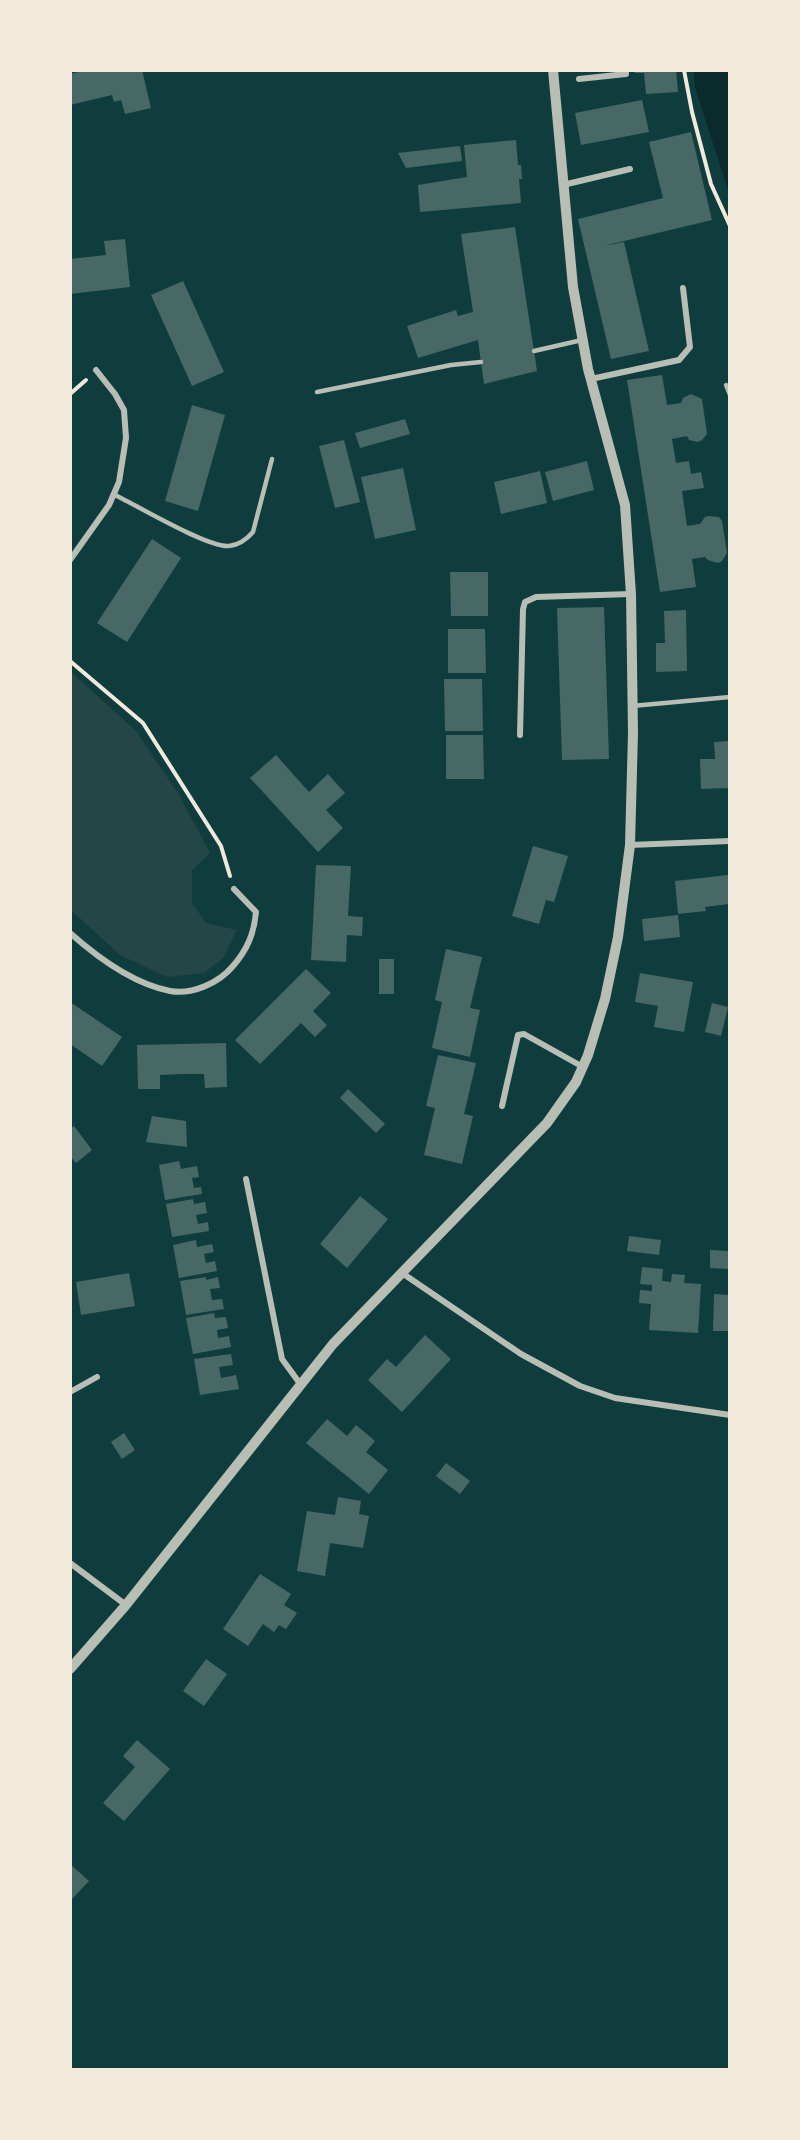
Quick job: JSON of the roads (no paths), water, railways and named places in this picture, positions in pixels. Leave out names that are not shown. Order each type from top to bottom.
[{"type":"street","points":[[70,1669],[126,1605],[333,1344],[547,1123],[576,1082],[605,999],[618,937],[630,846],[632,706],[629,543],[625,505],[591,379],[573,287],[553,70]]},
{"type":"street","points":[[579,79],[626,74],[626,70]]},
{"type":"street","points":[[563,185],[630,169]]},
{"type":"street","points":[[591,379],[679,360],[690,347],[683,288]]},
{"type":"street","points":[[70,560],[109,505],[119,482],[126,438],[124,410],[115,394],[96,370]]},
{"type":"street","points":[[520,735],[525,602],[536,597],[631,594]]},
{"type":"street","points":[[630,846],[729,841]]},
{"type":"street","points":[[70,933],[117,968],[149,985],[172,992],[210,985],[226,974],[243,954],[255,928],[256,912],[234,889]]},
{"type":"street","points":[[502,1106],[518,1035],[524,1034],[582,1067]]},
{"type":"street","points":[[246,1179],[282,1359],[301,1385]]},
{"type":"street","points":[[402,1273],[521,1354],[580,1386],[615,1398],[729,1415]]},
{"type":"street","points":[[70,1392],[97,1377]]},
{"type":"street","points":[[70,1563],[126,1605]]},
{"type":"lane","points":[[534,351],[582,340]]},
{"type":"lane","points":[[317,392],[451,365],[481,363]]},
{"type":"lane","points":[[726,385],[729,394]]},
{"type":"lane","points":[[113,494],[208,543],[229,546],[244,541],[253,532],[272,459]]},
{"type":"lane","points":[[632,706],[729,697]]}]
